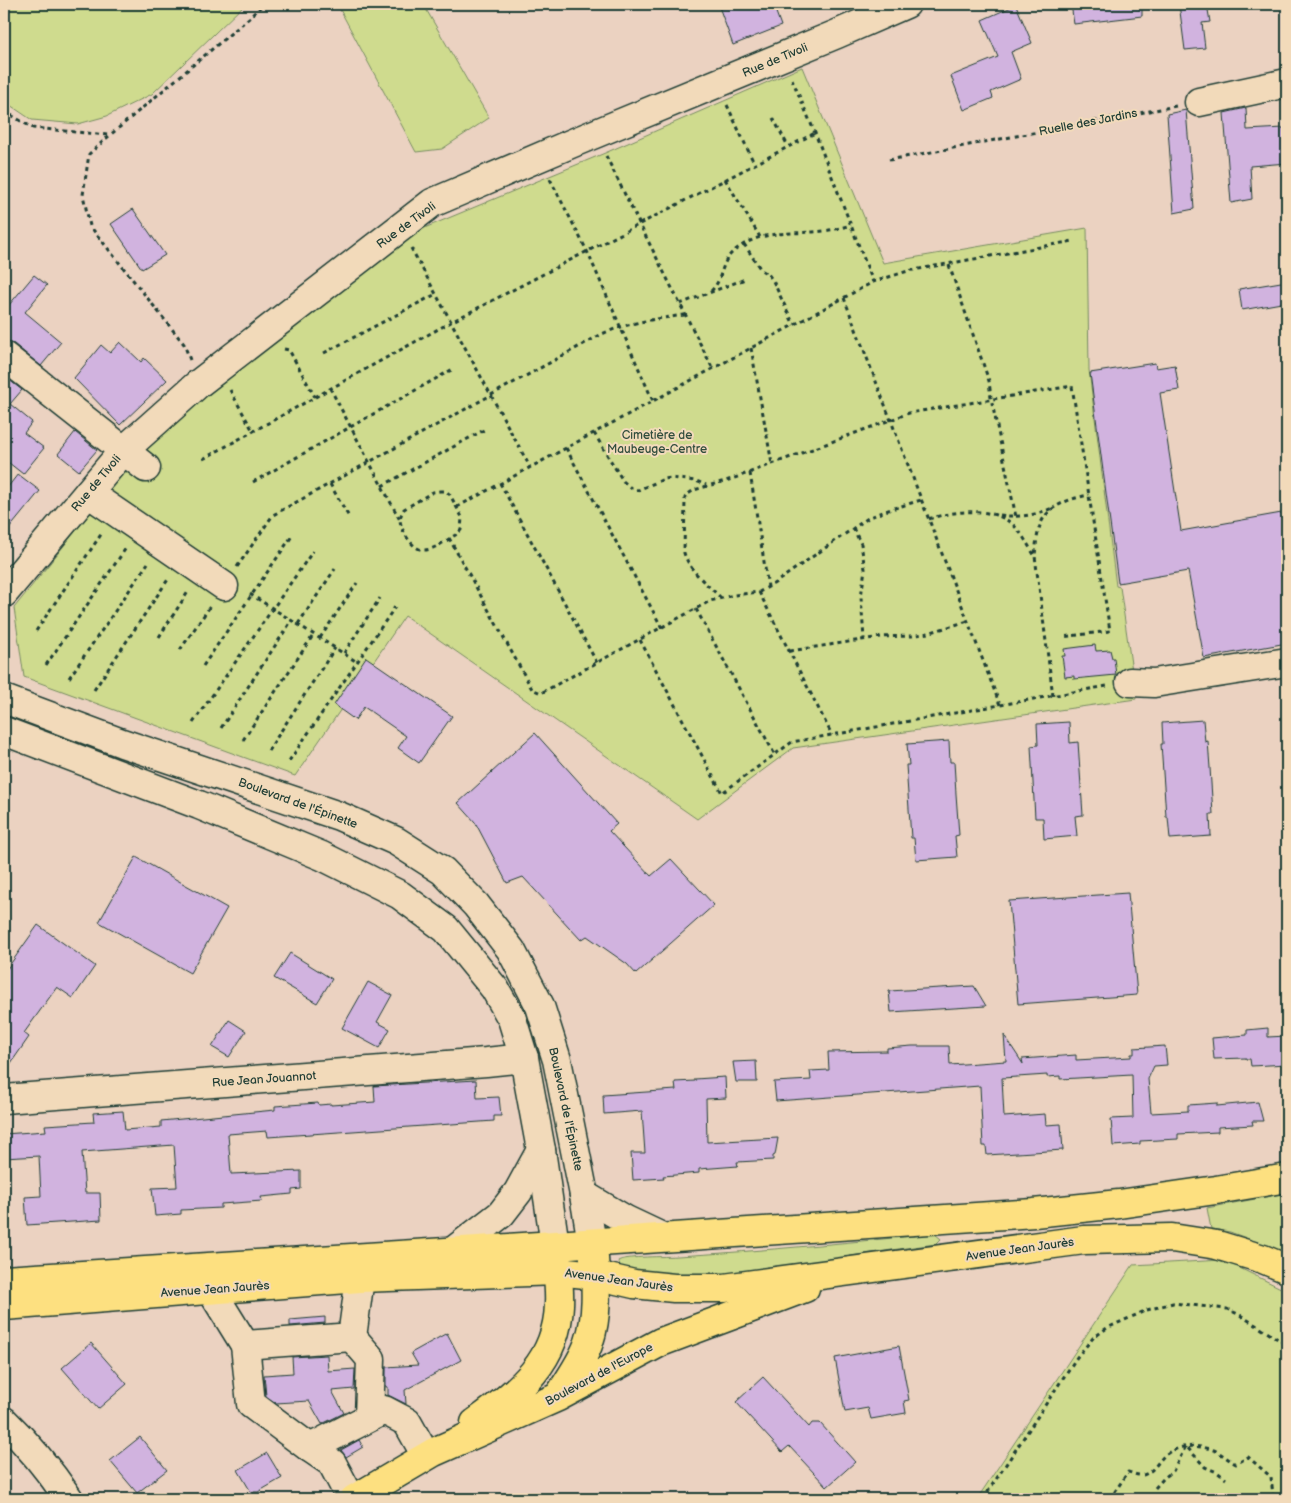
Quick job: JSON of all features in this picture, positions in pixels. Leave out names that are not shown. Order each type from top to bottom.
[{"type":"main road","name":"Avenue Jean Jaurès","points":[[4,1306],[360,1278],[556,1258],[592,1243],[1053,1211],[1119,1204],[1287,1178]]},
{"type":"main road","name":"Avenue Jean Jaurès","points":[[4,1280],[453,1251],[556,1258],[596,1275],[634,1284],[674,1288],[724,1288],[1084,1240],[1172,1238],[1217,1245],[1263,1259],[1287,1269]]},
{"type":"main road","points":[[558,1397],[589,1342],[595,1305],[596,1275],[592,1243]]},
{"type":"main road","points":[[430,1454],[500,1404],[534,1373],[549,1350],[556,1327],[559,1304],[556,1258]]},
{"type":"main road","name":"Boulevard de l'Europe","points":[[352,1499],[430,1454],[558,1397],[661,1342],[854,1271]]},
{"type":"street","name":"Rue de Tivoli","points":[[4,593],[123,451],[198,384],[432,204],[595,133],[906,4]]},
{"type":"street","points":[[1199,102],[1287,84]]},
{"type":"street","points":[[4,356],[146,468]]},
{"type":"street","points":[[88,492],[172,550],[226,583]]},
{"type":"street","points":[[1130,682],[1154,683],[1287,662]]},
{"type":"street","name":"Boulevard de l'Épinette","points":[[6,692],[122,743],[339,816],[396,841],[443,871],[476,905],[511,950],[540,1006],[558,1060],[592,1243]]},
{"type":"street","points":[[4,731],[199,805],[322,856],[400,895],[446,929],[495,989],[512,1019],[524,1058],[541,1150],[556,1258]]},
{"type":"street","name":"Rue Jean Jouannot","points":[[4,1099],[524,1058]]},
{"type":"street","points":[[453,1251],[501,1214],[518,1192],[541,1150]]},
{"type":"street","points":[[584,1195],[626,1220],[662,1238]]},
{"type":"street","points":[[360,1278],[352,1337],[371,1359],[369,1418]]},
{"type":"street","points":[[211,1290],[245,1345],[251,1404],[332,1463],[352,1499]]},
{"type":"street","points":[[245,1345],[352,1337]]},
{"type":"street","points":[[310,1448],[384,1410],[407,1422],[430,1454]]},
{"type":"street","points":[[4,1421],[18,1434],[69,1499]]},
{"type":"path","points":[[198,384],[184,344],[90,226],[83,195],[89,154],[263,4]]},
{"type":"path","points":[[783,80],[791,77],[815,132],[873,282]]},
{"type":"path","points":[[734,100],[726,104],[754,164]]},
{"type":"path","name":"Ruelle des Jardins","points":[[889,160],[1199,102]]},
{"type":"path","points":[[4,111],[32,128],[109,136]]},
{"type":"path","points":[[773,118],[788,146]]},
{"type":"path","points":[[203,459],[451,322],[815,132]]},
{"type":"path","points":[[595,133],[713,369]]},
{"type":"path","points":[[549,176],[586,251],[654,401]]},
{"type":"path","points":[[725,178],[760,237]]},
{"type":"path","points":[[711,291],[717,285],[726,260],[731,253],[744,244],[767,234],[834,230],[851,225]]},
{"type":"path","points":[[457,507],[873,282],[908,271],[1074,241]]},
{"type":"path","points":[[409,244],[530,467]]},
{"type":"path","points":[[744,244],[761,270],[768,274],[773,281],[794,325]]},
{"type":"path","points":[[949,265],[989,381],[1016,517]]},
{"type":"path","points":[[680,304],[745,278]]},
{"type":"path","points":[[324,353],[436,294]]},
{"type":"path","points":[[844,298],[1000,705]]},
{"type":"path","points":[[180,650],[273,515],[602,334],[619,326],[635,322],[685,315]]},
{"type":"path","points":[[278,348],[289,350],[315,397]]},
{"type":"path","points":[[751,348],[772,464]]},
{"type":"path","points":[[253,482],[452,369]]},
{"type":"path","points":[[721,598],[692,569],[684,552],[685,498],[694,490],[732,479],[909,412],[1072,386],[1110,631],[1063,637]]},
{"type":"path","points":[[228,388],[253,431]]},
{"type":"path","points":[[330,388],[412,544],[416,548],[429,549],[460,530],[462,524],[462,517],[446,491],[434,492],[404,509],[400,520]]},
{"type":"path","points":[[382,486],[484,430]]},
{"type":"path","points":[[594,433],[623,481],[632,489],[638,490],[664,479],[672,478],[696,481],[706,485]]},
{"type":"path","points":[[566,448],[662,628]]},
{"type":"path","points":[[750,472],[768,587]]},
{"type":"path","points":[[330,484],[349,517]]},
{"type":"path","points":[[500,484],[597,663]]},
{"type":"path","points":[[1053,696],[1035,556],[1042,522],[1048,514],[1074,497],[1089,495]]},
{"type":"path","points":[[449,538],[532,689],[541,693],[710,601],[759,592],[868,518],[921,500]]},
{"type":"path","points":[[929,519],[943,514],[959,512],[1016,517],[1033,516],[1062,504]]},
{"type":"path","points":[[36,631],[117,512]]},
{"type":"path","points":[[987,514],[1003,518],[1012,523],[1019,530],[1035,556]]},
{"type":"path","points":[[853,528],[861,544],[865,569],[861,597],[864,639]]},
{"type":"path","points":[[202,666],[292,536]]},
{"type":"path","points":[[159,637],[172,550]]},
{"type":"path","points":[[46,665],[172,550]]},
{"type":"path","points":[[69,678],[172,550]]},
{"type":"path","points":[[94,690],[172,550]]},
{"type":"path","points":[[193,723],[313,551]]},
{"type":"path","points":[[298,624],[335,569]]},
{"type":"path","points":[[226,583],[252,594],[357,662]]},
{"type":"path","points":[[320,638],[357,584]]},
{"type":"path","points":[[759,592],[832,735]]},
{"type":"path","points":[[344,653],[380,598]]},
{"type":"path","points":[[289,761],[396,607]]},
{"type":"path","points":[[696,609],[775,755]]},
{"type":"path","points":[[221,728],[292,620]]},
{"type":"path","points":[[790,651],[864,639],[912,636],[968,621]]},
{"type":"path","points":[[243,740],[314,634]]},
{"type":"path","points":[[640,640],[722,792],[792,742],[1130,682]]},
{"type":"path","points":[[268,751],[335,648]]},
{"type":"path","points":[[984,1499],[1077,1357],[1093,1338],[1107,1328],[1147,1310],[1180,1303],[1226,1309],[1240,1315],[1286,1345],[1287,1340]]},
{"type":"path","points":[[1186,1446],[1204,1466],[1226,1479]]},
{"type":"path","points":[[1155,1488],[1173,1471],[1186,1446]]},
{"type":"path","points":[[1116,1499],[1113,1496],[1114,1492],[1128,1472],[1142,1475],[1153,1470],[1164,1456],[1173,1450],[1186,1446],[1214,1451],[1236,1464],[1248,1458],[1271,1477],[1275,1499]]},
{"type":"green space","points":[[4,4],[245,4],[152,94],[107,116],[78,124],[32,120],[4,101]]},
{"type":"green space","points":[[337,4],[423,4],[489,118],[442,149],[416,152]]},
{"type":"green space","name":"Cimetière de Maubeuge-Centre","points":[[802,67],[883,263],[1087,228],[1089,370],[1116,586],[1120,587],[1136,699],[793,748],[697,819],[405,616],[295,776],[24,677],[14,608],[143,447],[410,234],[605,153]]},
{"type":"green space","points":[[1287,1193],[1287,1253],[1230,1232],[1211,1229],[1207,1208]]},
{"type":"green space","points":[[935,1234],[941,1239],[936,1244],[728,1274],[663,1275],[621,1267],[618,1261],[637,1257],[742,1252]]},
{"type":"green space","points":[[1223,1260],[1287,1291],[1287,1499],[977,1499],[1133,1265]]},
{"type":"building","points":[[718,4],[773,4],[781,26],[733,45]]},
{"type":"building","points":[[1071,4],[1142,4],[1142,16],[1074,24]]},
{"type":"building","points":[[1179,4],[1207,4],[1210,22],[1202,23],[1205,48],[1185,50]]},
{"type":"building","points":[[1016,5],[1032,43],[1011,52],[1021,79],[991,92],[993,98],[964,110],[951,76],[998,57],[982,20]]},
{"type":"building","points":[[1246,108],[1247,130],[1284,128],[1287,163],[1250,166],[1252,199],[1231,203],[1224,113]]},
{"type":"building","points":[[1186,110],[1194,209],[1174,213],[1167,114]]},
{"type":"building","points":[[133,209],[165,255],[142,269],[111,224]]},
{"type":"building","points":[[34,275],[47,285],[25,312],[61,342],[41,366],[14,344],[4,341],[4,311]]},
{"type":"building","points":[[1287,281],[1287,302],[1242,310],[1239,289]]},
{"type":"building","points":[[120,342],[141,362],[144,358],[167,380],[120,425],[74,378],[101,345],[110,353]]},
{"type":"building","points":[[1155,363],[1156,368],[1175,365],[1179,390],[1160,393],[1181,531],[1287,512],[1287,643],[1204,658],[1188,571],[1118,583],[1090,373]]},
{"type":"building","points":[[4,376],[22,390],[10,404],[32,422],[24,433],[44,448],[23,474],[4,459]]},
{"type":"building","points":[[75,432],[97,450],[79,471],[58,454]]},
{"type":"building","points":[[18,474],[40,491],[4,535],[4,492]]},
{"type":"building","points":[[1095,645],[1096,651],[1110,650],[1112,658],[1114,658],[1116,675],[1074,679],[1074,676],[1065,677],[1062,656],[1065,656],[1064,649]]},
{"type":"building","points":[[366,657],[452,716],[419,763],[398,748],[406,736],[364,707],[355,720],[334,705]]},
{"type":"building","points":[[1203,720],[1205,742],[1208,741],[1210,768],[1213,814],[1210,814],[1211,836],[1170,839],[1168,817],[1166,817],[1161,744],[1163,744],[1162,723]]},
{"type":"building","points":[[1069,722],[1070,743],[1078,742],[1083,815],[1075,816],[1077,836],[1044,839],[1043,818],[1035,818],[1031,746],[1038,745],[1037,724]]},
{"type":"building","points":[[535,733],[617,824],[609,831],[651,876],[671,859],[714,905],[636,974],[627,964],[587,936],[581,940],[523,877],[507,883],[475,822],[458,803]]},
{"type":"building","points":[[949,741],[950,762],[954,762],[959,835],[955,836],[957,857],[916,860],[914,838],[911,838],[906,765],[909,765],[907,744]]},
{"type":"building","points":[[136,857],[227,908],[190,973],[99,922]]},
{"type":"building","points":[[1128,893],[1137,995],[1018,1004],[1009,901]]},
{"type":"building","points":[[38,925],[95,966],[73,998],[57,987],[24,1033],[29,1037],[4,1073],[4,973]]},
{"type":"building","points":[[290,953],[332,979],[317,1003],[274,978]]},
{"type":"building","points":[[368,982],[392,995],[377,1022],[390,1029],[379,1048],[342,1028]]},
{"type":"building","points":[[974,986],[986,1006],[891,1012],[889,991]]},
{"type":"building","points":[[229,1020],[246,1031],[229,1057],[212,1047]]},
{"type":"building","points":[[1268,1028],[1268,1037],[1287,1036],[1287,1064],[1251,1066],[1250,1059],[1246,1058],[1214,1059],[1212,1038],[1247,1035],[1247,1030]]},
{"type":"building","points":[[1004,1035],[1023,1064],[1022,1059],[1076,1055],[1076,1060],[1131,1057],[1131,1054],[1134,1054],[1134,1048],[1165,1046],[1167,1065],[1154,1066],[1148,1079],[1151,1113],[1188,1111],[1188,1105],[1217,1103],[1217,1106],[1258,1102],[1263,1121],[1252,1121],[1253,1125],[1218,1127],[1218,1132],[1178,1134],[1178,1139],[1140,1141],[1140,1144],[1113,1146],[1111,1119],[1133,1118],[1132,1075],[1060,1079],[1060,1076],[1047,1077],[1047,1075],[1002,1078],[1004,1117],[1045,1114],[1046,1125],[1061,1124],[1063,1150],[987,1155],[986,1146],[983,1146],[980,1086],[776,1101],[774,1082],[811,1080],[810,1071],[829,1070],[828,1052],[887,1051],[887,1048],[949,1046],[950,1065],[1006,1061]]},
{"type":"building","points":[[756,1061],[757,1082],[736,1082],[733,1062]]},
{"type":"building","points":[[725,1077],[726,1098],[706,1099],[707,1142],[778,1138],[773,1160],[737,1162],[738,1166],[699,1169],[699,1173],[633,1180],[631,1153],[645,1153],[642,1111],[604,1114],[603,1095],[676,1090],[675,1082]]},
{"type":"building","points":[[476,1080],[477,1098],[499,1097],[501,1116],[494,1116],[494,1121],[268,1137],[267,1131],[228,1134],[231,1174],[301,1171],[301,1189],[292,1190],[292,1194],[261,1197],[262,1201],[221,1204],[221,1208],[181,1210],[181,1214],[155,1216],[152,1188],[177,1187],[174,1145],[82,1152],[85,1193],[100,1193],[101,1220],[27,1225],[25,1197],[41,1196],[39,1156],[4,1158],[4,1134],[46,1131],[45,1125],[94,1122],[93,1113],[123,1111],[125,1130],[161,1127],[161,1121],[275,1110],[275,1106],[375,1102],[374,1086]]},
{"type":"building","points":[[325,1317],[325,1323],[290,1326],[290,1320]]},
{"type":"building","points":[[447,1333],[461,1360],[405,1390],[406,1404],[388,1395],[386,1367],[418,1365],[411,1353]]},
{"type":"building","points":[[91,1343],[127,1384],[98,1409],[62,1368]]},
{"type":"building","points":[[899,1346],[909,1400],[904,1401],[906,1413],[871,1419],[868,1408],[845,1412],[835,1358]]},
{"type":"building","points":[[327,1355],[328,1371],[355,1369],[354,1389],[332,1391],[344,1413],[322,1424],[309,1401],[276,1403],[266,1396],[264,1375],[293,1373],[292,1357]]},
{"type":"building","points":[[763,1377],[809,1427],[812,1423],[820,1423],[855,1462],[827,1487],[789,1446],[782,1452],[736,1402]]},
{"type":"building","points":[[140,1437],[167,1470],[137,1493],[110,1461]]},
{"type":"building","points":[[359,1440],[363,1447],[346,1457],[341,1450]]},
{"type":"building","points":[[267,1453],[282,1478],[258,1492],[251,1492],[238,1470]]}]
